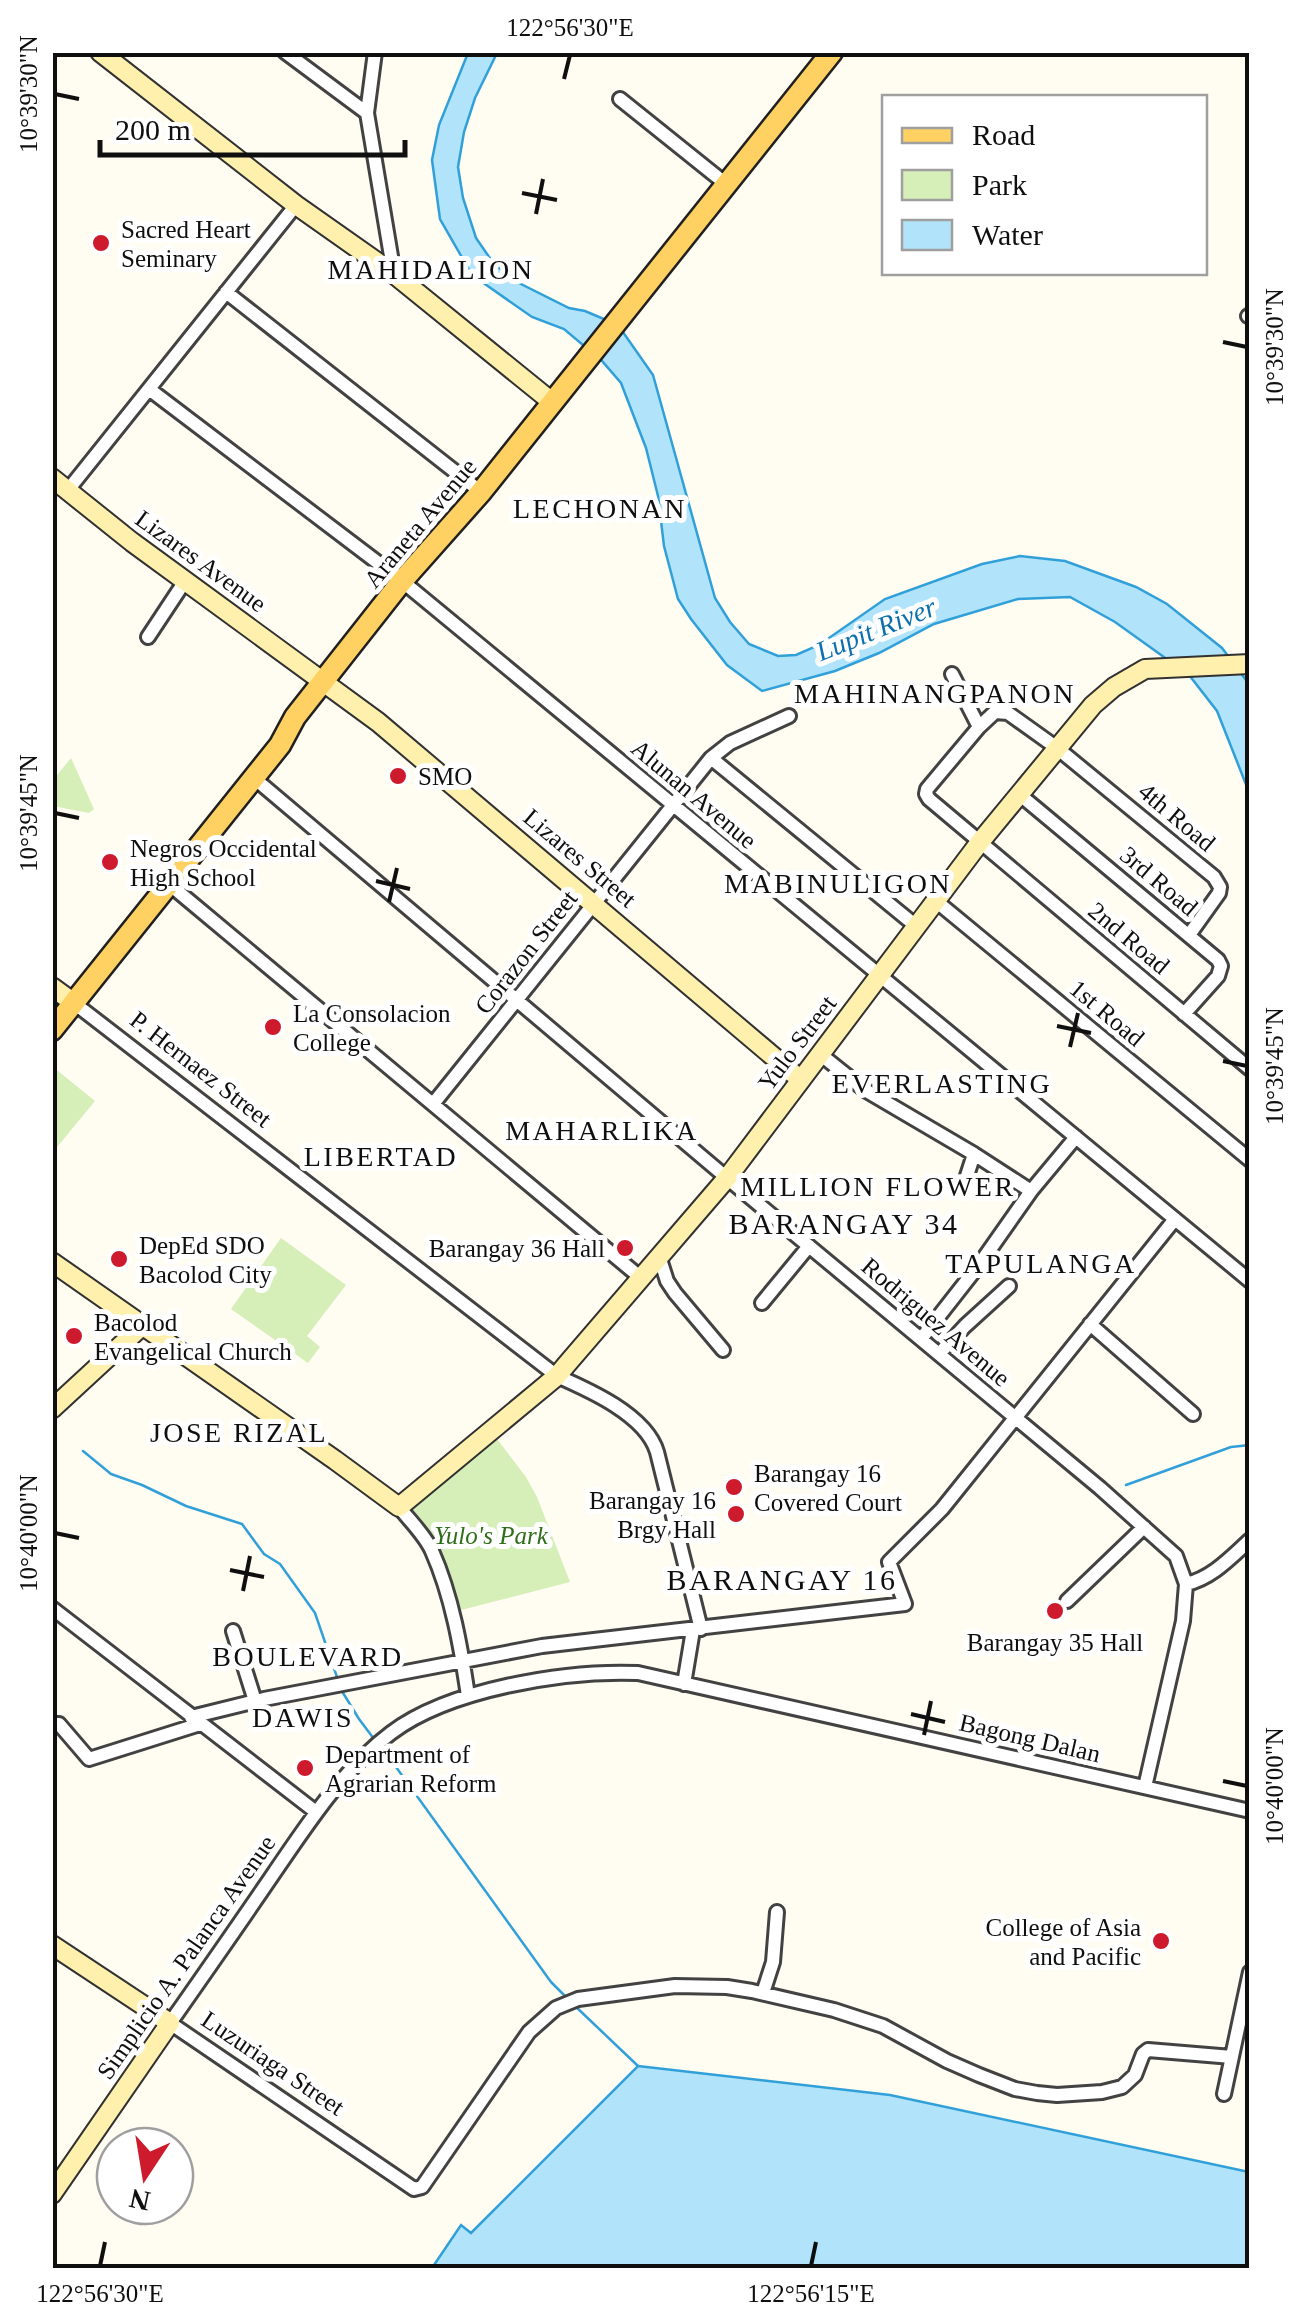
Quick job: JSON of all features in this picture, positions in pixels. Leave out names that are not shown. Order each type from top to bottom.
[{"type":"main road","name":"Araneta Avenue","points":[[52,1030],[280,745],[295,717],[402,580],[481,492],[832,52]]},
{"type":"street","points":[[100,52],[296,205],[394,274],[552,402]]},
{"type":"street","points":[[285,52],[367,114]]},
{"type":"street","points":[[376,52],[367,114],[394,274]]},
{"type":"street","points":[[620,99],[726,184]]},
{"type":"street","points":[[68,490],[296,205]]},
{"type":"street","points":[[226,292],[481,492]]},
{"type":"street","name":"Alunan Avenue","points":[[149,388],[402,580],[1250,1281]]},
{"type":"street","name":"Lizares Avenue","points":[[52,478],[322,682]]},
{"type":"street","points":[[148,638],[185,581]]},
{"type":"street","name":"Yulo Street","points":[[399,1508],[556,1376],[642,1278],[726,1178],[980,842],[1093,705],[1145,669],[1245,664]]},
{"type":"street","points":[[952,674],[979,727],[1002,710],[1057,748]]},
{"type":"street","name":"Lizares Street","points":[[322,682],[378,722],[801,1080]]},
{"type":"street","name":"Corazon Street","points":[[434,1104],[710,758],[730,743],[788,716]]},
{"type":"street","name":"2nd Road","points":[[979,727],[926,794],[1250,1068]]},
{"type":"street","name":"4th Road","points":[[1057,748],[1218,881],[1219,894],[1189,935]]},
{"type":"street","points":[[710,758],[916,926]]},
{"type":"street","name":"Rodriguez Avenue","points":[[254,778],[726,1178],[1105,1492],[1176,1556],[1186,1584]]},
{"type":"street","name":"3rd Road","points":[[1019,794],[1218,960],[1218,976],[1184,1014]]},
{"type":"street","points":[[169,884],[642,1278]]},
{"type":"street","name":"1st Road","points":[[936,901],[1250,1160]]},
{"type":"street","name":"P. Hernaez Street","points":[[52,986],[556,1376],[594,1392],[652,1437],[697,1630]]},
{"type":"street","points":[[820,1054],[878,1099],[1031,1191]]},
{"type":"street","points":[[921,1339],[1076,1137]]},
{"type":"street","points":[[964,1182],[974,1154]]},
{"type":"street","points":[[52,1724],[58,1724],[89,1760],[255,1701],[332,1686],[542,1646],[904,1604],[889,1562],[942,1508],[1175,1219]]},
{"type":"street","points":[[762,1303],[809,1246]]},
{"type":"street","points":[[659,1256],[676,1293],[723,1350]]},
{"type":"street","points":[[52,1262],[399,1508],[431,1548],[453,1616],[468,1696]]},
{"type":"street","points":[[939,1354],[1010,1286]]},
{"type":"street","points":[[1090,1324],[1193,1414]]},
{"type":"street","points":[[52,1409],[142,1325]]},
{"type":"street","points":[[1067,1601],[1144,1527]]},
{"type":"street","points":[[1145,1787],[1183,1621],[1186,1584],[1216,1570],[1250,1540]]},
{"type":"street","points":[[52,1608],[316,1812]]},
{"type":"street","points":[[684,1684],[697,1630]]},
{"type":"street","points":[[233,1631],[255,1701]]},
{"type":"street","name":"Bagong Dalan","points":[[468,1696],[596,1673],[638,1673],[1250,1810]]},
{"type":"street","name":"Simplicio A. Palanca Avenue","points":[[52,2194],[316,1812],[368,1752],[390,1734],[428,1712],[468,1696]]},
{"type":"street","points":[[777,1912],[776,1947],[764,1993],[883,2026],[963,2068],[1015,2088],[1057,2095],[1122,2088],[1136,2075],[1148,2050],[1232,2056]]},
{"type":"street","name":"Luzuriaga Street","points":[[52,1944],[414,2189],[422,2187],[529,2032],[556,2008],[578,1999],[674,1986],[764,1993]]},
{"type":"street","points":[[1224,2094],[1250,1972]]},
{"type":"green space","points":[[71,758],[94,809],[89,813],[53,806],[53,780]]},
{"type":"green space","points":[[53,1067],[95,1101],[53,1152]]},
{"type":"green space","points":[[281,1238],[346,1285],[307,1336],[320,1347],[308,1363],[231,1309]]},
{"type":"green space","name":"Yulo's Park","points":[[494,1435],[537,1497],[570,1582],[461,1610],[433,1546],[409,1513]]},
{"type":"water","name":"Lupit River","points":[[468,53],[497,53],[475,98],[458,167],[476,238],[494,264],[515,281],[569,308],[618,325],[653,375],[715,598],[749,644],[778,656],[796,655],[819,645],[885,599],[982,564],[1020,556],[1065,561],[1136,587],[1167,604],[1222,648],[1249,684],[1249,792],[1217,711],[1189,675],[1115,622],[1070,597],[1018,599],[934,624],[835,671],[762,691],[727,665],[678,599],[646,448],[621,383],[564,329],[532,317],[472,275],[440,219],[432,160],[439,125]]},
{"type":"water","points":[[638,2066],[890,2095],[1249,2172],[1249,2268],[432,2268],[461,2225],[471,2233]]},
{"type":"waterway","points":[[1126,1485],[1231,1447],[1250,1445]]},
{"type":"waterway","points":[[83,1451],[111,1474],[186,1506],[242,1524],[264,1554],[280,1564],[315,1613],[338,1680]]},
{"type":"waterway","points":[[340,1688],[374,1739]]},
{"type":"waterway","points":[[383,1749],[551,1982],[568,1999]]},
{"type":"waterway","points":[[574,2005],[638,2066]]},
{"type":"place","name":"Sacred Heart Seminary","points":[[101,243]]},
{"type":"place","name":"SMO","points":[[398,776]]},
{"type":"place","name":"Negros Occidental High School","points":[[110,862]]},
{"type":"place","name":"La Consolacion College","points":[[273,1027]]},
{"type":"place","name":"Barangay 36 Hall","points":[[625,1248]]},
{"type":"place","name":"DepEd SDO Bacolod City","points":[[119,1259]]},
{"type":"place","name":"Bacolod Evangelical Church","points":[[74,1336]]},
{"type":"place","name":"Barangay 16 Covered Court","points":[[734,1487]]},
{"type":"place","name":"Barangay 16 Brgy Hall","points":[[736,1514]]},
{"type":"place","name":"Barangay 35 Hall","points":[[1055,1611]]},
{"type":"place","name":"Department of Agrarian Reform","points":[[305,1768]]},
{"type":"place","name":"College of Asia and Pacific","points":[[1161,1941]]},
{"type":"district","name":"MAHIDALION","points":[[431,269]]},
{"type":"district","name":"LECHONAN","points":[[600,508]]},
{"type":"district","name":"MAHINANGPANON","points":[[935,693]]},
{"type":"district","name":"MABINULIGON","points":[[838,883]]},
{"type":"district","name":"EVERLASTING","points":[[942,1083]]},
{"type":"district","name":"MAHARLIKA","points":[[602,1130]]},
{"type":"district","name":"LIBERTAD","points":[[381,1156]]},
{"type":"district","name":"MILLION FLOWER","points":[[878,1186]]},
{"type":"district","name":"BARANGAY 34","points":[[844,1223]]},
{"type":"district","name":"TAPULANGA","points":[[1041,1263]]},
{"type":"district","name":"JOSE RIZAL","points":[[239,1432]]},
{"type":"district","name":"BARANGAY 16","points":[[782,1579]]},
{"type":"district","name":"BOULEVARD","points":[[308,1656]]},
{"type":"district","name":"DAWIS","points":[[303,1717]]}]
